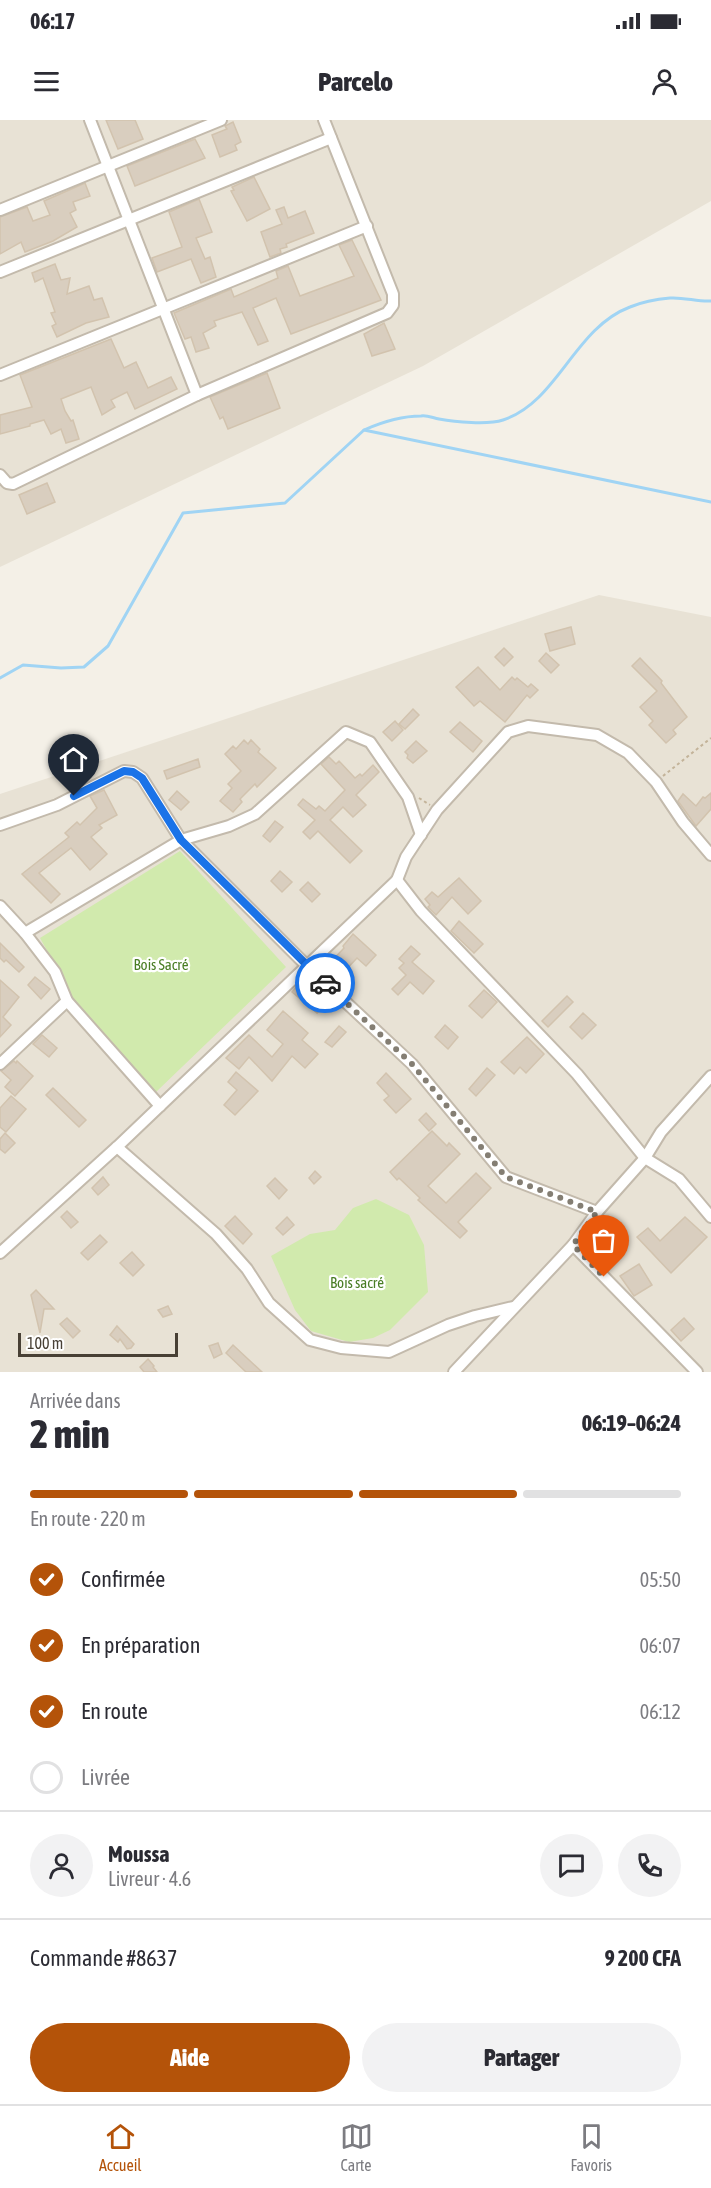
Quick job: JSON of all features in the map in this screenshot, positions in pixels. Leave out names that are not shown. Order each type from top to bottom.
[{"type":"street","points":[[90,120],[197,395]]},
{"type":"street","points":[[0,210],[221,120]]},
{"type":"street","points":[[0,475],[7,483],[13,484],[197,395],[387,313],[393,305],[393,294],[324,120]]},
{"type":"street","points":[[0,272],[331,138]]},
{"type":"street","points":[[0,375],[367,226]]},
{"type":"street","points":[[0,1253],[117,1147],[397,880],[405,857],[437,810],[508,732],[528,726],[597,735],[628,753],[656,782],[683,822],[711,855]]},
{"type":"street","points":[[25,933],[181,840],[229,826],[255,814],[346,732],[370,742],[408,797],[421,835]]},
{"type":"street","points":[[0,825],[57,805],[124,771],[133,772],[142,778],[181,840],[308,967],[412,1064],[506,1177],[597,1212]]},
{"type":"street","points":[[397,880],[421,911],[577,1074],[645,1158],[679,1179],[711,1217]]},
{"type":"street","points":[[0,906],[25,933],[55,972],[67,1001],[160,1106]]},
{"type":"street","points":[[0,1064],[67,1001]]},
{"type":"street","points":[[454,1372],[573,1245],[597,1212],[645,1158],[661,1131],[711,1076]]},
{"type":"street","points":[[117,1147],[216,1234],[247,1269],[269,1303],[310,1340],[341,1348],[389,1352],[448,1325],[513,1307]]},
{"type":"street","points":[[573,1245],[697,1372]]},
{"type":"path","points":[[656,782],[711,738]]},
{"type":"path","points":[[408,797],[420,798],[437,810]]},
{"type":"shaded area","points":[[0,120],[711,120],[711,201],[423,366],[0,567]]},
{"type":"shaded area","points":[[599,595],[711,617],[711,1372],[0,1372],[0,794]]},
{"type":"green space","name":"Bois Sacré","points":[[180,851],[286,967],[156,1092],[66,992],[40,938]]},
{"type":"green space","name":"Bois sacré","points":[[376,1199],[409,1215],[424,1245],[428,1292],[390,1330],[373,1338],[349,1342],[311,1331],[295,1310],[271,1256],[310,1234],[335,1230],[353,1208]]},
{"type":"building","points":[[106,120],[135,120],[143,139],[118,149]]},
{"type":"building","points":[[233,122],[241,142],[235,145],[237,150],[220,157],[212,135],[227,129],[225,126]]},
{"type":"building","points":[[195,139],[205,158],[135,186],[127,166]]},
{"type":"building","points":[[254,177],[270,209],[247,221],[231,191],[234,190],[232,187]]},
{"type":"building","points":[[85,183],[90,196],[73,202],[76,210],[70,213],[77,227],[53,241],[25,252],[21,242],[0,254],[0,217],[27,207],[33,221],[50,215],[44,201]]},
{"type":"building","points":[[199,199],[212,232],[196,238],[205,259],[210,257],[216,277],[201,283],[191,259],[157,272],[152,258],[182,247],[169,212]]},
{"type":"building","points":[[284,207],[288,218],[305,211],[314,233],[286,244],[287,247],[280,249],[281,253],[270,257],[261,232],[282,224],[276,210]]},
{"type":"building","points":[[352,240],[381,300],[291,334],[276,298],[253,308],[268,341],[258,345],[242,312],[214,321],[216,326],[203,333],[209,348],[196,352],[191,337],[185,339],[174,313],[231,289],[234,297],[278,278],[276,271],[288,266],[300,296],[354,276],[339,245]]},
{"type":"building","points":[[55,264],[61,280],[70,278],[67,294],[89,286],[94,300],[102,298],[109,317],[86,323],[57,337],[52,326],[56,324],[51,313],[55,312],[43,278],[35,282],[32,273]]},
{"type":"building","points":[[384,323],[395,349],[372,356],[364,334]]},
{"type":"building","points":[[111,339],[124,368],[136,362],[148,388],[171,377],[177,389],[135,409],[127,392],[111,400],[115,407],[102,415],[91,387],[61,399],[65,411],[71,421],[73,420],[79,439],[66,443],[61,429],[51,434],[44,420],[0,434],[0,415],[32,407],[20,375]]},
{"type":"building","points":[[267,373],[280,408],[228,429],[223,417],[220,419],[210,397]]},
{"type":"building","points":[[47,483],[55,502],[27,514],[19,495]]},
{"type":"building","points":[[571,627],[575,644],[550,651],[545,634]]},
{"type":"building","points":[[504,648],[513,657],[504,666],[495,657]]},
{"type":"building","points":[[546,653],[559,665],[551,673],[539,661]]},
{"type":"building","points":[[640,658],[662,681],[661,683],[687,717],[673,730],[676,734],[666,743],[649,725],[653,721],[640,707],[657,691],[632,666]]},
{"type":"building","points":[[478,667],[500,690],[512,677],[515,680],[517,678],[528,687],[531,684],[538,690],[530,698],[527,695],[505,722],[480,701],[474,706],[456,687]]},
{"type":"building","points":[[413,709],[419,715],[405,729],[399,724]]},
{"type":"building","points":[[395,721],[403,730],[392,741],[383,732]]},
{"type":"building","points":[[460,722],[482,741],[473,752],[450,732]]},
{"type":"building","points":[[244,740],[248,744],[251,740],[260,749],[258,752],[276,768],[257,787],[255,784],[240,799],[242,802],[233,812],[220,801],[232,788],[228,784],[241,771],[225,754],[233,746],[236,749]]},
{"type":"building","points":[[416,741],[427,751],[413,763],[407,758],[408,755],[405,752]]},
{"type":"building","points":[[329,757],[336,764],[339,761],[355,778],[360,774],[362,776],[373,765],[379,772],[356,795],[366,805],[353,817],[343,807],[330,820],[362,851],[350,863],[318,831],[310,839],[303,832],[315,820],[298,805],[303,799],[316,809],[319,806],[325,811],[345,790],[321,764]]},
{"type":"building","points":[[198,759],[200,767],[167,779],[164,771]]},
{"type":"building","points":[[104,790],[117,815],[99,825],[102,828],[91,837],[107,854],[90,870],[71,848],[39,873],[60,894],[51,903],[22,874],[69,837],[65,833],[77,822],[80,825],[97,808],[90,796]]},
{"type":"building","points":[[177,791],[189,802],[181,810],[169,800]]},
{"type":"building","points":[[711,793],[711,809],[696,826],[678,801],[683,794],[696,806],[703,797]]},
{"type":"building","points":[[275,821],[283,827],[270,842],[263,836]]},
{"type":"building","points":[[280,871],[292,882],[282,892],[271,881]]},
{"type":"building","points":[[459,878],[481,901],[468,914],[452,897],[436,915],[428,907],[430,905],[425,899],[432,892],[438,897]]},
{"type":"building","points":[[308,882],[320,894],[312,902],[300,890]]},
{"type":"building","points":[[459,921],[483,944],[474,953],[451,931]]},
{"type":"building","points":[[353,934],[376,955],[366,966],[357,958],[341,975],[329,964]]},
{"type":"building","points":[[0,943],[24,967],[19,972],[6,960],[4,962],[0,958]]},
{"type":"building","points":[[411,946],[420,954],[412,962],[434,981],[423,994],[410,982],[398,995],[392,989],[406,975],[399,968],[404,963],[399,959]]},
{"type":"building","points":[[35,977],[50,989],[41,999],[28,985]]},
{"type":"building","points":[[0,980],[19,997],[3,1017],[11,1025],[0,1037]]},
{"type":"building","points":[[298,985],[323,1007],[317,1013],[292,992]]},
{"type":"building","points":[[484,990],[497,1002],[482,1018],[469,1006]]},
{"type":"building","points":[[567,996],[573,1002],[548,1027],[542,1021]]},
{"type":"building","points":[[283,1011],[308,1033],[302,1040],[318,1054],[305,1068],[292,1056],[272,1081],[249,1057],[239,1069],[226,1058],[249,1035],[272,1057],[283,1044],[267,1030]]},
{"type":"building","points":[[583,1013],[596,1025],[582,1039],[570,1027]]},
{"type":"building","points":[[445,1025],[458,1037],[448,1049],[435,1037]]},
{"type":"building","points":[[339,1026],[346,1032],[332,1047],[325,1042]]},
{"type":"building","points":[[42,1035],[57,1048],[49,1057],[33,1044]]},
{"type":"building","points":[[527,1037],[544,1054],[526,1073],[520,1067],[514,1074],[501,1062]]},
{"type":"building","points":[[14,1061],[16,1063],[17,1061],[33,1076],[15,1096],[5,1087],[11,1080],[1,1071]]},
{"type":"building","points":[[487,1068],[495,1075],[476,1096],[469,1089]]},
{"type":"building","points":[[236,1072],[258,1091],[235,1115],[224,1105],[237,1090],[228,1082]]},
{"type":"building","points":[[386,1073],[411,1099],[396,1113],[384,1100],[389,1096],[377,1083]]},
{"type":"building","points":[[53,1088],[86,1120],[79,1127],[46,1095]]},
{"type":"building","points":[[11,1096],[26,1109],[6,1132],[0,1127],[0,1108]]},
{"type":"building","points":[[426,1113],[436,1124],[429,1131],[419,1120]]},
{"type":"building","points":[[432,1131],[447,1146],[449,1143],[460,1154],[428,1186],[446,1203],[476,1173],[491,1188],[458,1222],[467,1231],[460,1238],[418,1200],[420,1198],[399,1178],[397,1180],[390,1172]]},
{"type":"building","points":[[5,1133],[15,1143],[5,1153],[0,1149],[0,1139]]},
{"type":"building","points":[[315,1171],[321,1177],[314,1184],[309,1178]]},
{"type":"building","points":[[103,1177],[109,1185],[98,1195],[92,1188]]},
{"type":"building","points":[[275,1178],[287,1190],[279,1199],[267,1186]]},
{"type":"building","points":[[67,1211],[78,1222],[71,1228],[61,1217]]},
{"type":"building","points":[[235,1216],[252,1234],[243,1244],[225,1226]]},
{"type":"building","points":[[287,1217],[294,1225],[283,1235],[276,1228]]},
{"type":"building","points":[[685,1217],[707,1237],[671,1273],[637,1237],[648,1228],[660,1241]]},
{"type":"building","points":[[100,1235],[107,1242],[88,1260],[81,1253]]},
{"type":"building","points":[[132,1252],[144,1265],[133,1276],[120,1263]]},
{"type":"building","points":[[639,1264],[652,1285],[634,1296],[620,1276]]},
{"type":"building","points":[[36,1290],[54,1309],[44,1309],[40,1333],[31,1295]]},
{"type":"building","points":[[168,1306],[172,1314],[163,1317],[158,1310]]},
{"type":"building","points":[[67,1318],[80,1331],[73,1338],[60,1324]]},
{"type":"building","points":[[684,1318],[694,1329],[681,1341],[671,1330]]},
{"type":"building","points":[[117,1326],[134,1344],[131,1348],[127,1349],[120,1339],[118,1342],[110,1335]]},
{"type":"building","points":[[218,1343],[222,1354],[214,1358],[209,1346]]},
{"type":"building","points":[[233,1345],[262,1372],[246,1372],[226,1353]]},
{"type":"building","points":[[148,1359],[157,1372],[144,1372],[140,1367]]},
{"type":"waterway","points":[[364,430],[392,420],[414,416],[471,422],[503,420],[522,411],[538,398],[594,331],[611,317],[635,305],[660,299],[711,301]]},
{"type":"waterway","points":[[0,678],[23,665],[84,667],[108,646],[183,513],[285,503],[364,430],[711,502]]},
{"type":"way so far","points":[[325,983],[412,1064],[506,1177],[597,1212],[573,1245],[604,1277]]},
{"type":"route","points":[[74,796],[124,771],[133,772],[142,778],[181,840],[325,983]]}]
